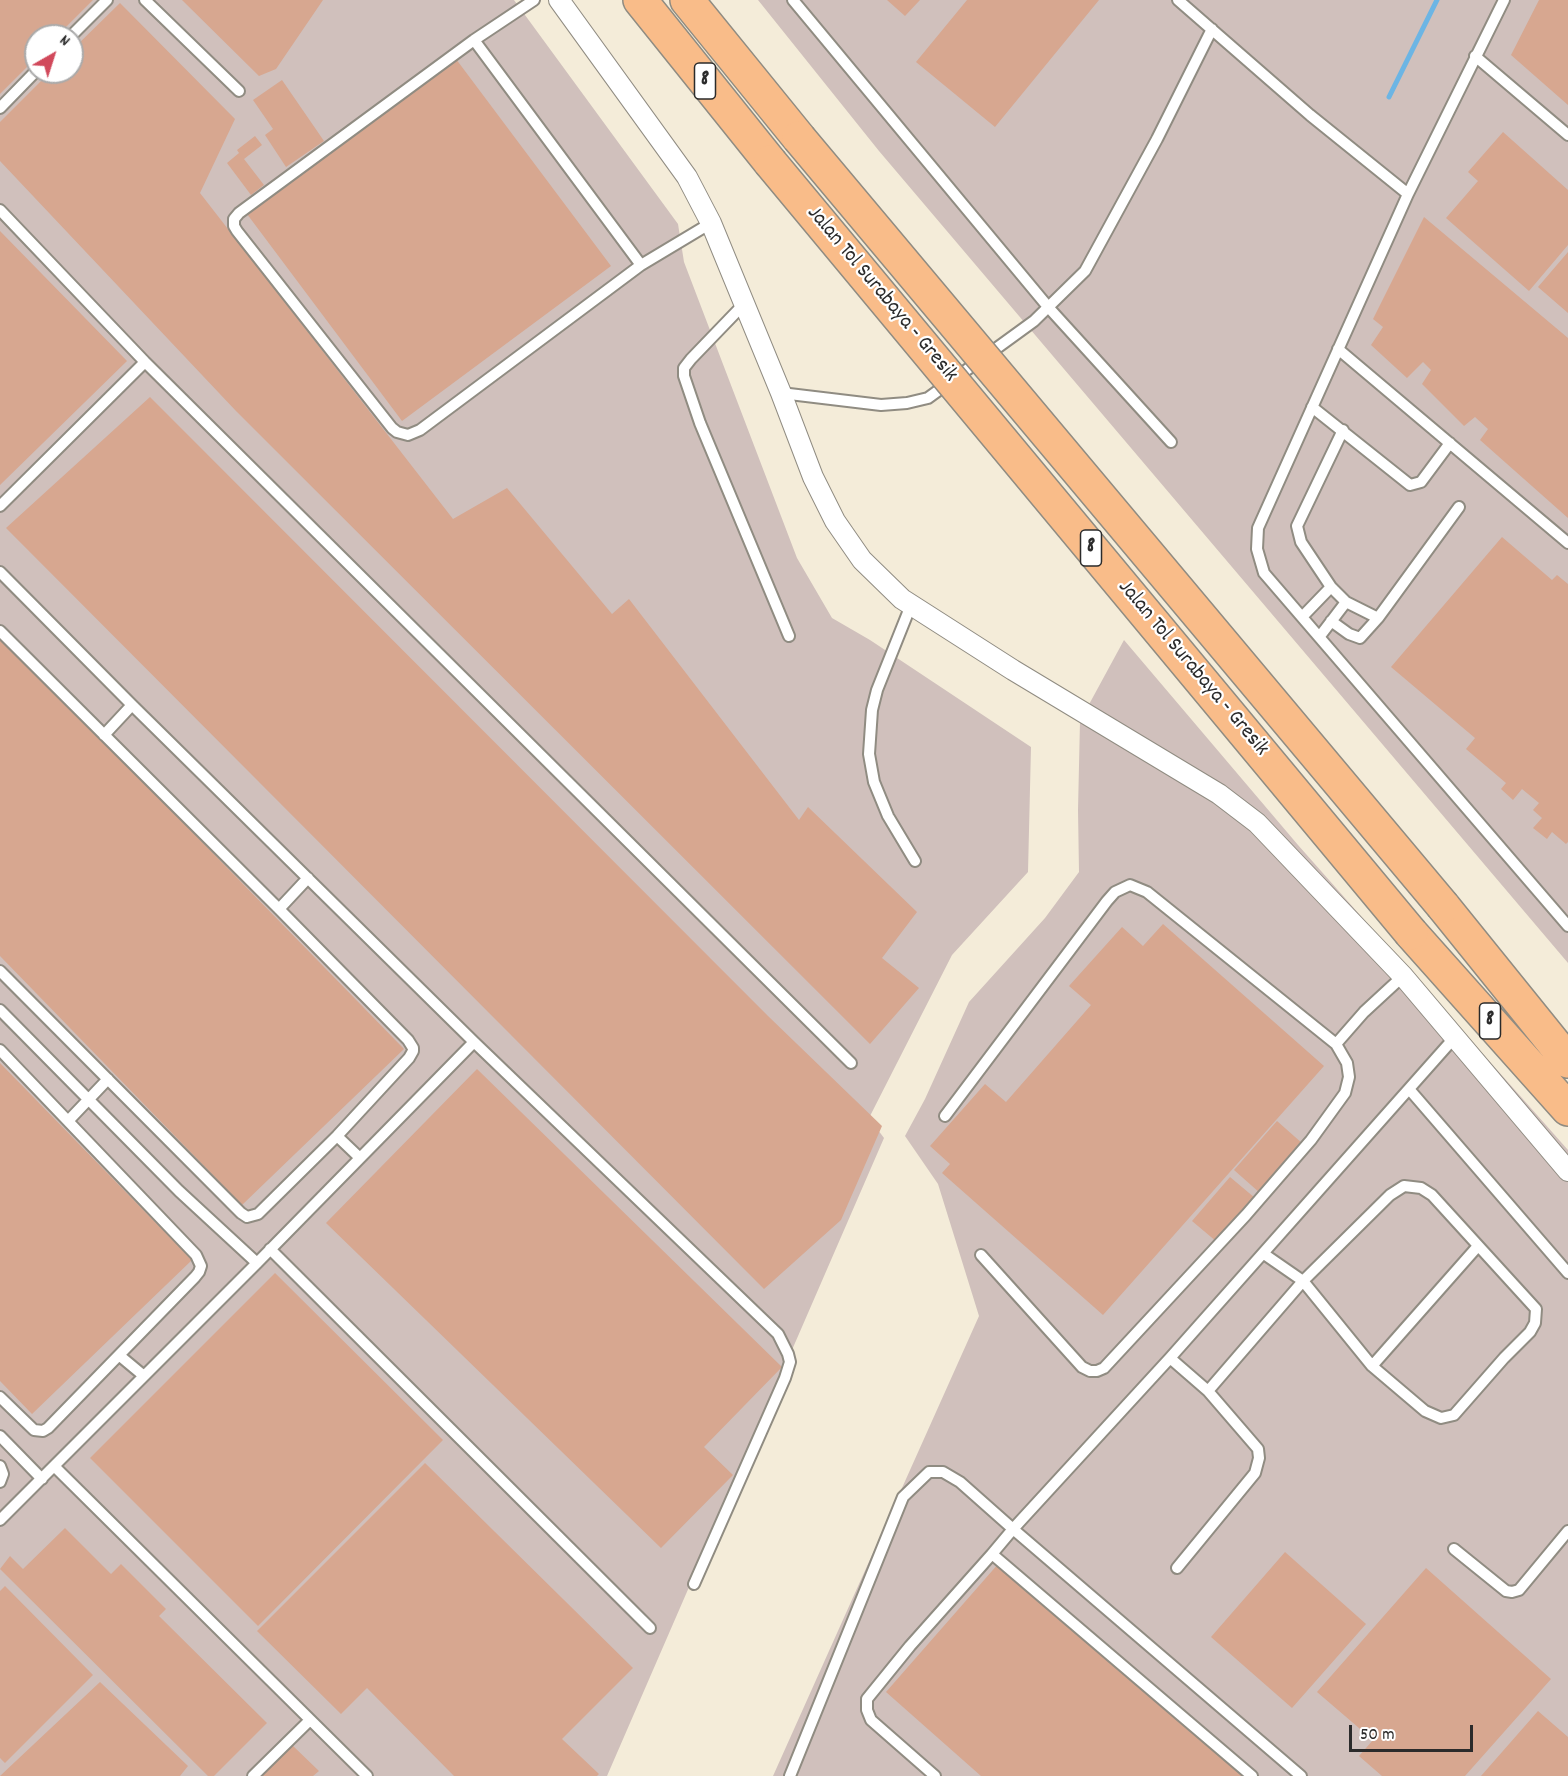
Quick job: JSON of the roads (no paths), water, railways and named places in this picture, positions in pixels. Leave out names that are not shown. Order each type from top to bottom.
[{"type":"highway","name":"Jalan Tol Surabaya - Gresik","points":[[640,0],[770,162],[1411,933],[1568,1109]]},
{"type":"highway","name":"Jalan Tol Surabaya - Gresik","points":[[687,0],[799,138],[1443,906],[1568,1060]]},
{"type":"street","points":[[559,0],[687,177],[711,223],[813,477],[835,521],[862,560],[881,580],[911,605],[1012,670],[1219,794],[1257,823],[1403,976],[1568,1171]]},
{"type":"lane","points":[[83,24],[107,0]]},
{"type":"lane","points":[[145,0],[239,91]]},
{"type":"lane","points":[[534,0],[474,40],[239,213],[234,221],[237,231],[392,428],[408,435],[420,430],[641,265],[711,223]]},
{"type":"lane","points":[[793,0],[1048,308],[1171,442]]},
{"type":"lane","points":[[1178,0],[1310,114],[1408,194]]},
{"type":"lane","points":[[1504,0],[1408,194],[1338,349],[1258,528],[1257,549],[1264,573],[1568,926]]},
{"type":"lane","points":[[781,393],[881,405],[907,403],[928,398],[1048,308],[1085,270],[1157,139],[1212,29]]},
{"type":"lane","points":[[474,40],[641,265]]},
{"type":"lane","points":[[1475,57],[1568,135]]},
{"type":"lane","points":[[0,108],[24,84]]},
{"type":"lane","points":[[0,210],[145,362],[851,1063]]},
{"type":"lane","points":[[744,304],[691,359],[684,368],[684,376],[699,423],[789,636]]},
{"type":"lane","points":[[1338,349],[1568,543]]},
{"type":"lane","points":[[0,506],[145,362]]},
{"type":"lane","points":[[1312,407],[1410,485],[1420,482],[1450,443]]},
{"type":"lane","points":[[1343,430],[1297,526],[1301,542],[1331,587],[1346,602],[1378,618]]},
{"type":"lane","points":[[1331,621],[1349,634],[1360,638],[1378,618],[1459,507]]},
{"type":"lane","points":[[0,572],[474,1042],[778,1334],[790,1362],[785,1378],[694,1584]]},
{"type":"lane","points":[[1303,616],[1331,587]]},
{"type":"lane","points":[[1320,636],[1346,602]]},
{"type":"lane","points":[[911,605],[872,710],[869,754],[874,782],[888,816],[915,861]]},
{"type":"lane","points":[[0,631],[279,909],[413,1048],[409,1058],[337,1136],[258,1214],[247,1217],[0,971]]},
{"type":"lane","points":[[104,735],[132,705]]},
{"type":"lane","points":[[279,909],[308,878]]},
{"type":"lane","points":[[945,1116],[1107,901],[1115,892],[1130,885],[1136,885],[1147,892],[1336,1044],[1347,1063],[1350,1077],[1345,1094],[1311,1140],[1246,1215],[1104,1368],[1090,1371],[1082,1367],[981,1255]]},
{"type":"lane","points":[[1336,1044],[1364,1012],[1403,976]]},
{"type":"lane","points":[[0,1010],[179,1191],[257,1263]]},
{"type":"lane","points":[[935,1776],[871,1719],[867,1710],[867,1700],[910,1646],[1013,1529],[1264,1254],[1455,1037]]},
{"type":"lane","points":[[0,1520],[474,1042]]},
{"type":"lane","points":[[0,1050],[196,1255],[201,1266],[200,1272],[120,1356],[43,1431],[34,1430],[0,1397]]},
{"type":"lane","points":[[69,1120],[108,1079]]},
{"type":"lane","points":[[1409,1089],[1568,1273]]},
{"type":"lane","points":[[337,1136],[360,1158]]},
{"type":"lane","points":[[1208,1391],[1303,1281],[1390,1195],[1404,1186],[1421,1188],[1432,1196],[1536,1309],[1535,1323],[1530,1332],[1454,1415],[1441,1418],[1425,1411],[1372,1366],[1303,1281],[1264,1254]]},
{"type":"lane","points":[[1372,1366],[1478,1246]]},
{"type":"lane","points":[[270,1250],[650,1628]]},
{"type":"lane","points":[[120,1356],[144,1376]]},
{"type":"lane","points":[[1170,1358],[1208,1391],[1258,1449],[1258,1465],[1255,1473],[1177,1568]]},
{"type":"lane","points":[[0,1436],[42,1479]]},
{"type":"lane","points":[[0,1466],[3,1474],[0,1482]]},
{"type":"lane","points":[[55,1467],[367,1776]]},
{"type":"lane","points":[[789,1776],[903,1497],[929,1472],[943,1472],[960,1482],[1300,1776]]},
{"type":"lane","points":[[1454,1549],[1506,1591],[1512,1592],[1519,1590],[1568,1531]]},
{"type":"lane","points":[[992,1554],[1252,1776]]},
{"type":"lane","points":[[253,1776],[310,1719]]},
{"type":"waterway","points":[[1389,97],[1437,0]]}]
